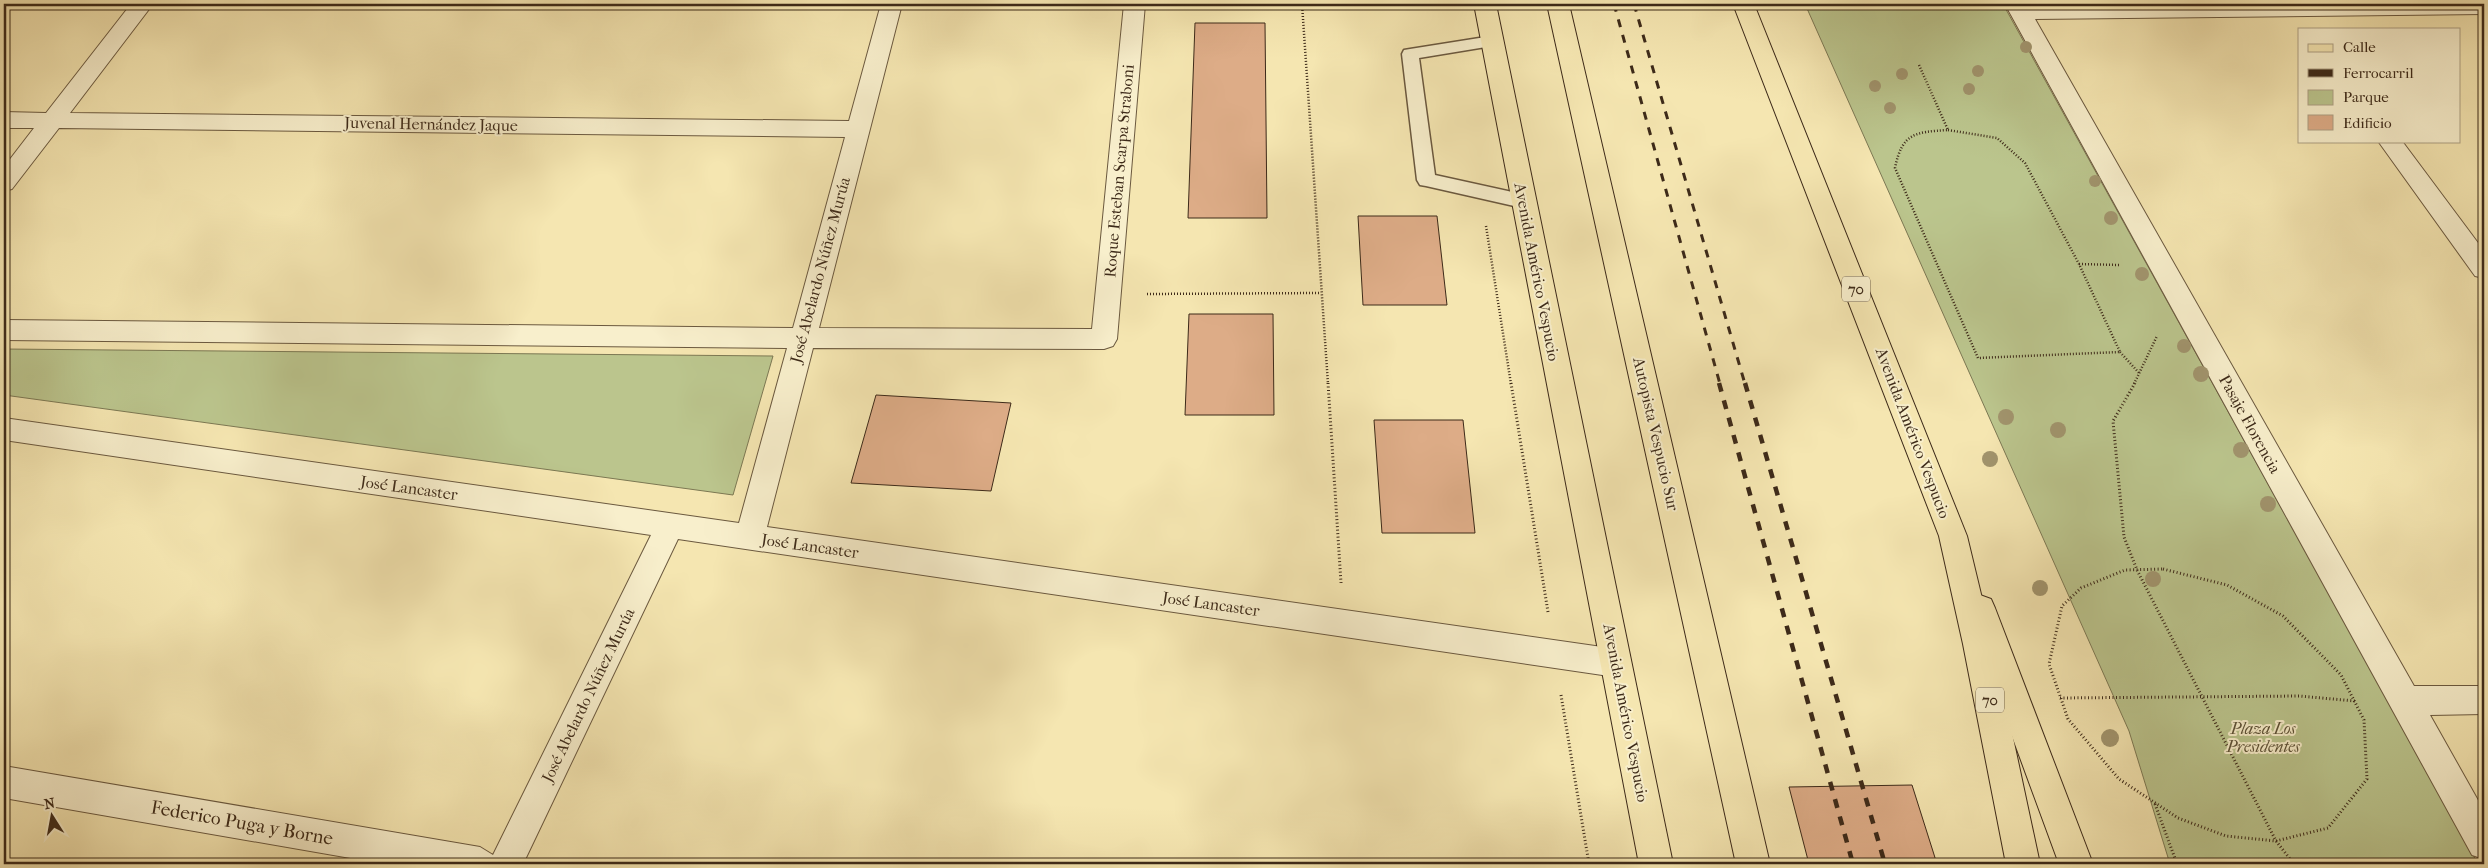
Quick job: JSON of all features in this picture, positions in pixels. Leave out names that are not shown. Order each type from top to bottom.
[{"type":"main road","name":"Avenida Américo Vespucio","points":[[1485,4],[1656,864]]},
{"type":"main road","name":"Autopista Vespucio Sur","points":[[1558,4],[1752,864]]},
{"type":"main road","name":"Avenida Américo Vespucio","points":[[1743,4],[1953,536],[2076,864]]},
{"type":"main road","name":"70","points":[[1953,536],[1978,644],[2023,864]]},
{"type":"street","points":[[4,183],[142,4]]},
{"type":"street","name":"José Abelardo Núñez Murúa","points":[[750,537],[892,4]]},
{"type":"street","name":"Roque Esteban Scarpa Straboni","points":[[802,338],[1104,339],[1135,4]]},
{"type":"street","points":[[2288,6],[2304,28]]},
{"type":"street","points":[[2018,8],[2484,7]]},
{"type":"street","name":"Pasaje Florencia","points":[[2018,8],[2484,843]]},
{"type":"street","name":"Juvenal Hernández Jaque","points":[[4,120],[858,128]]},
{"type":"street","points":[[2390,142],[2484,269]]},
{"type":"street","points":[[4,330],[802,338]]},
{"type":"street","name":"José Lancaster","points":[[4,429],[1616,663]]},
{"type":"street","name":"José Abelardo Núñez Murúa","points":[[506,864],[670,526]]},
{"type":"street","points":[[2404,701],[2484,700]]},
{"type":"street","name":"Federico Puga y Borne","points":[[4,782],[480,864]]},
{"type":"lane","points":[[1492,41],[1410,54],[1426,180],[1523,201]]},
{"type":"path","points":[[1302,4],[1344,623]]},
{"type":"path","points":[[1889,4],[1951,4]]},
{"type":"path","points":[[1918,65],[1948,130]]},
{"type":"path","points":[[2120,352],[1978,358],[1895,168],[1898,149],[1918,132],[1948,130],[1977,133],[1997,138],[2025,164],[2079,264],[2120,352],[2140,374]]},
{"type":"path","points":[[1481,192],[1589,864]]},
{"type":"path","points":[[2079,264],[2122,265]]},
{"type":"path","points":[[1108,294],[1321,293]]},
{"type":"path","points":[[2157,334],[2140,374],[2113,421],[2124,537],[2137,570],[2276,841],[2294,864]]},
{"type":"path","points":[[2163,569],[2227,585],[2283,616],[2341,675],[2364,720],[2367,780],[2328,828],[2276,841],[2226,836],[2178,818],[2119,779],[2068,720],[2049,664],[2062,606],[2081,588],[2125,570],[2137,570],[2163,569]]},
{"type":"path","points":[[2060,698],[2298,696],[2354,701],[2404,701]]},
{"type":"path","points":[[2155,803],[2177,864]]},
{"type":"green space","name":"Plaza Los Presidentes","points":[[1805,4],[2003,4],[2478,864],[2170,864],[2129,731]]},
{"type":"green space","points":[[4,349],[773,356],[733,495],[4,395]]},
{"type":"building","points":[[1195,23],[1265,23],[1267,218],[1188,218]]},
{"type":"building","points":[[1358,216],[1437,216],[1447,305],[1363,305]]},
{"type":"building","points":[[1189,314],[1273,314],[1274,415],[1185,415]]},
{"type":"building","points":[[876,395],[1011,403],[991,491],[851,483]]},
{"type":"building","points":[[1374,420],[1463,420],[1475,533],[1382,533]]},
{"type":"building","points":[[1912,785],[1937,864],[1809,864],[1789,787]]},
{"type":"railway","points":[[1614,4],[1720,384]]},
{"type":"railway","points":[[1634,4],[1745,384]]},
{"type":"railway","points":[[1719,383],[1853,864]]},
{"type":"railway","points":[[1745,383],[1885,864]]}]
